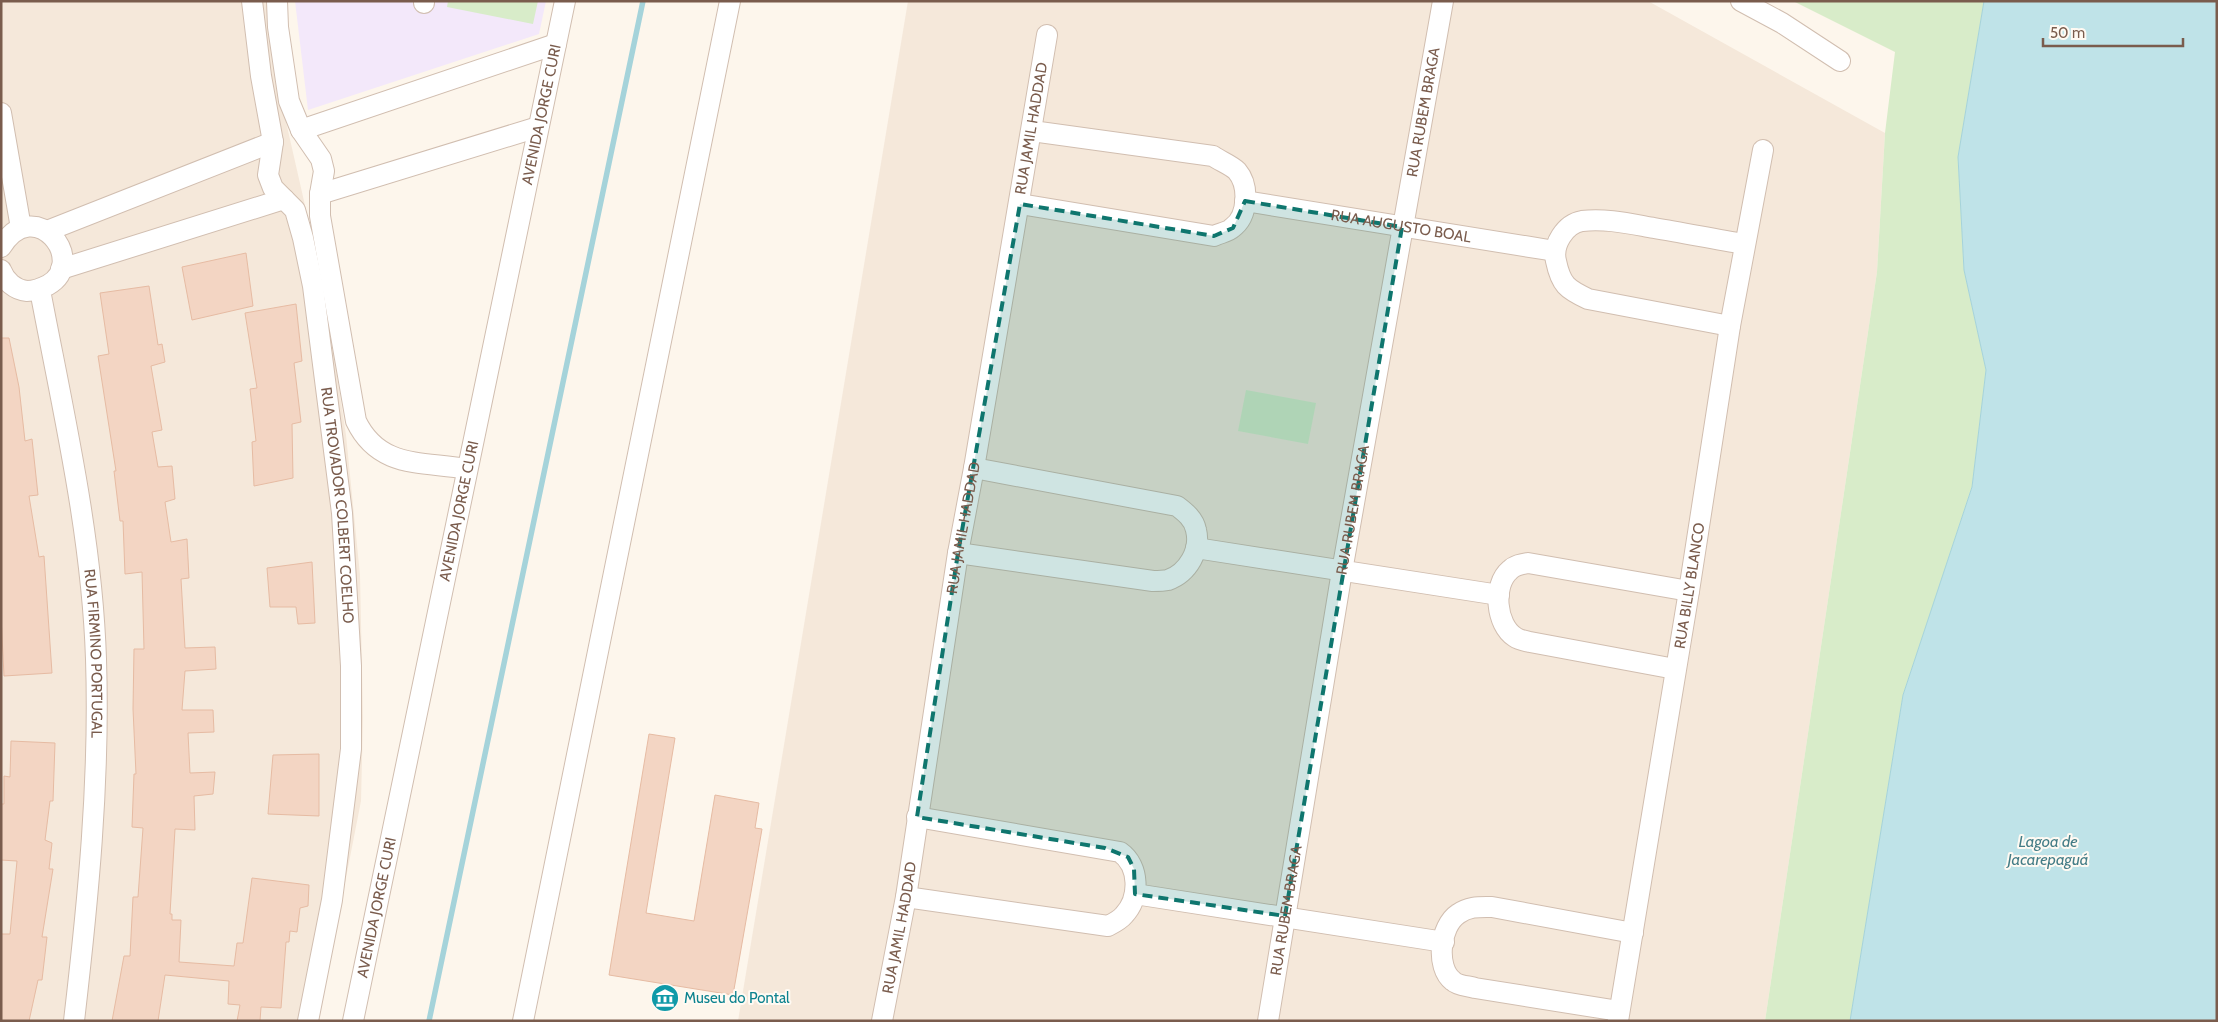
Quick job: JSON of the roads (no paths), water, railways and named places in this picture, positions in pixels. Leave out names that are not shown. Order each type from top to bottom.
[{"type":"street","name":"RUA TROVADOR COLBERT COELHO","points":[[252,1],[261,76],[273,142],[268,175],[273,188],[294,210],[303,238],[313,286],[342,513],[351,666],[350,750],[343,815],[332,900],[308,1021]]},
{"type":"street","points":[[277,1],[278,27],[289,101],[301,130],[321,159],[324,171],[320,194],[320,216],[356,421],[361,432],[375,448],[389,457],[467,469]]},
{"type":"street","name":"AVENIDA JORGE CURI","points":[[353,1021],[565,1]]},
{"type":"street","points":[[523,1021],[730,1]]},
{"type":"street","name":"RUA RUBEM BRAGA","points":[[1268,1021],[1342,571],[1443,1]]},
{"type":"street","points":[[1741,1],[1782,23],[1840,61]]},
{"type":"street","name":"RUA JAMIL HADDAD","points":[[882,1021],[906,897],[958,553],[1020,204],[1047,35]]},
{"type":"street","points":[[301,130],[556,44]]},
{"type":"street","points":[[1,113],[21,228]]},
{"type":"street","points":[[320,194],[538,127]]},
{"type":"street","points":[[1020,204],[1214,236],[1233,228],[1242,214],[1245,201],[1245,184],[1236,170],[1213,156],[1032,131]]},
{"type":"street","points":[[47,231],[273,142]]},
{"type":"street","name":"RUA BILLY BLANCO","points":[[1619,1016],[1689,591],[1730,326],[1763,150]]},
{"type":"street","points":[[61,269],[284,199]]},
{"type":"street","name":"RUA AUGUSTO BOAL","points":[[1245,201],[1555,251]]},
{"type":"street","points":[[1730,326],[1588,299],[1570,291],[1560,279],[1555,251],[1562,235],[1569,228],[1580,221],[1597,220],[1626,223],[1744,244]]},
{"type":"street","points":[[1,247],[8,236],[21,228],[34,226],[47,231],[58,241],[63,255],[61,269],[53,282],[40,290],[26,291],[7,288],[1,270]]},
{"type":"street","name":"RUA FIRMINO PORTUGAL","points":[[40,290],[81,513],[91,591],[96,659],[93,815],[74,1021]]},
{"type":"street","points":[[958,553],[1152,581],[1168,580],[1181,573],[1190,563],[1196,548],[1196,530],[1188,514],[1177,506],[974,468]]},
{"type":"street","points":[[1196,548],[1499,595]]},
{"type":"street","points":[[1675,669],[1530,642],[1515,637],[1505,627],[1502,620],[1498,602],[1499,595],[1501,585],[1509,570],[1518,565],[1528,563],[1689,591]]},
{"type":"street","points":[[906,897],[1108,926],[1125,914],[1131,906],[1135,894],[1134,869],[1128,857],[1120,852],[917,817]]},
{"type":"street","points":[[1135,894],[1444,942]]},
{"type":"street","points":[[1619,1016],[1475,988],[1454,982],[1446,972],[1442,959],[1444,942],[1448,928],[1456,915],[1478,907],[1633,932]]},
{"type":"water","name":"Lagoa de Jacarepaguá","points":[[1984,1],[2217,1],[2217,1021],[1850,1021],[1903,695],[1972,487],[1986,370],[1964,270],[1958,157]]},
{"type":"waterway","points":[[429,1021],[643,1]]},
{"type":"place","name":"Museu do Pontal","points":[[665,998]]}]
